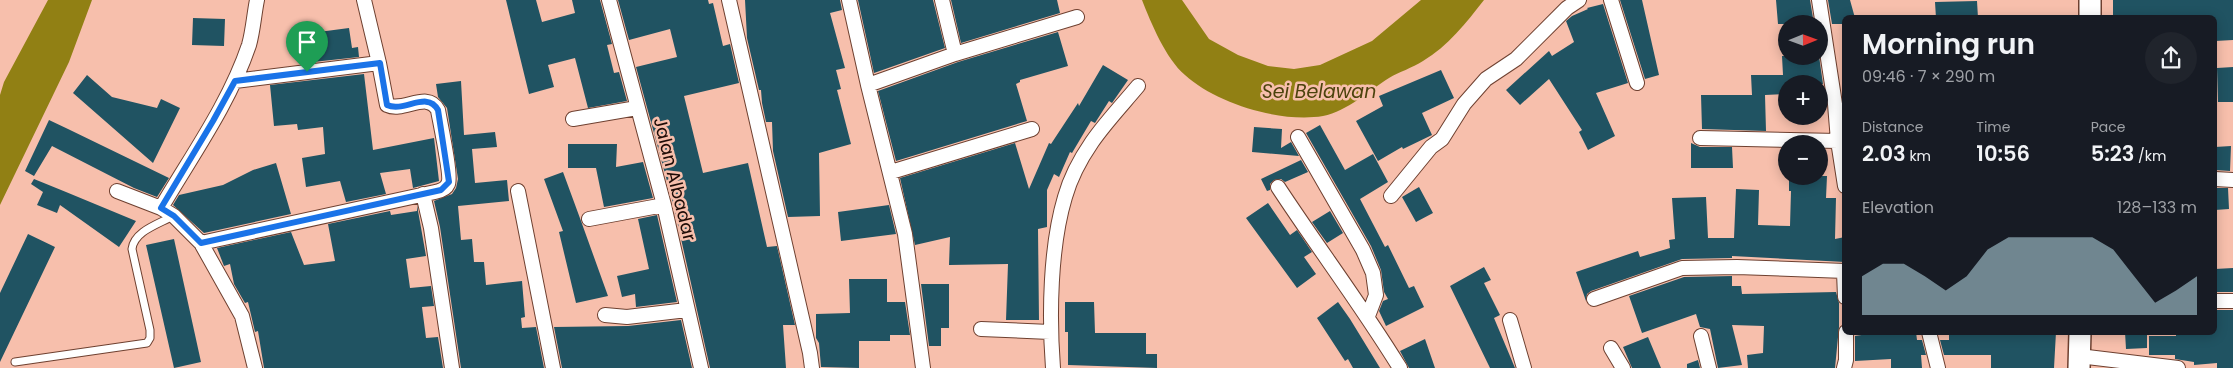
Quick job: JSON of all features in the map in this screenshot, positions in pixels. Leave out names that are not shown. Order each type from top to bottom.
[{"type":"main road","points":[[2090,0],[2090,15]]},
{"type":"main road","points":[[2079,362],[2080,335]]},
{"type":"street","points":[[161,208],[235,81],[250,44],[256,0]]},
{"type":"street","points":[[201,243],[441,190],[449,182],[438,110],[434,103],[429,101],[403,106],[391,107],[387,105],[380,63],[364,0]]},
{"type":"street","name":"Jalan Albadar","points":[[609,0],[664,206],[701,368]]},
{"type":"street","points":[[729,0],[810,352],[812,368]]},
{"type":"street","points":[[849,0],[868,85],[906,234],[923,368]]},
{"type":"street","points":[[942,0],[955,54]]},
{"type":"street","points":[[1391,196],[1431,147],[1442,139],[1464,104],[1486,79],[1516,59],[1567,8],[1579,0]]},
{"type":"street","points":[[1611,0],[1637,83]]},
{"type":"street","points":[[1818,0],[1835,104],[1842,167]]},
{"type":"street","points":[[868,85],[955,54],[1077,17]]},
{"type":"street","points":[[235,81],[380,63]]},
{"type":"street","points":[[1053,368],[1050,332],[1056,238],[1065,196],[1092,142],[1138,86]]},
{"type":"street","points":[[573,119],[637,108]]},
{"type":"street","points":[[891,172],[1032,129]]},
{"type":"street","points":[[1298,137],[1363,250],[1373,273],[1376,295],[1368,316]]},
{"type":"street","points":[[1700,138],[1838,141]]},
{"type":"street","points":[[2217,179],[2233,180]]},
{"type":"street","points":[[1278,187],[1331,266],[1368,316],[1400,368]]},
{"type":"street","points":[[116,191],[161,208],[174,216],[201,243],[242,316],[255,368]]},
{"type":"street","points":[[518,191],[553,368]]},
{"type":"street","points":[[423,194],[428,210],[452,368]]},
{"type":"street","points":[[589,219],[664,206]]},
{"type":"street","points":[[1594,299],[1682,268],[1720,267],[1842,271]]},
{"type":"street","points":[[2217,301],[2233,301]]},
{"type":"street","points":[[605,315],[627,317],[687,310]]},
{"type":"street","points":[[1510,320],[1524,368]]},
{"type":"street","points":[[981,329],[1050,332]]},
{"type":"street","points":[[1844,368],[1846,365],[1846,335]]},
{"type":"street","points":[[1930,335],[1938,368]]},
{"type":"street","points":[[1701,336],[1708,368]]},
{"type":"street","points":[[1611,348],[1623,368]]},
{"type":"street","points":[[2079,362],[2178,368]]},
{"type":"lane","points":[[15,362],[147,343],[150,338],[150,330],[132,242],[137,236],[174,216]]},
{"type":"water","points":[[48,0],[92,0],[69,62],[0,205],[0,95],[4,82]]},
{"type":"water","name":"Sei Belawan","points":[[1142,0],[1182,0],[1209,39],[1238,55],[1268,66],[1294,69],[1320,65],[1372,41],[1421,0],[1484,0],[1456,34],[1441,48],[1419,63],[1389,78],[1358,100],[1341,110],[1323,116],[1288,117],[1269,114],[1232,103],[1214,95],[1185,75],[1165,50]]},
{"type":"building","points":[[506,0],[536,0],[542,22],[575,13],[572,0],[600,0],[612,44],[607,45],[614,73],[619,72],[627,101],[588,108],[575,58],[548,65],[554,87],[529,94]]},
{"type":"building","points":[[618,0],[708,0],[709,4],[713,3],[723,46],[730,44],[739,83],[684,96],[703,173],[748,163],[767,247],[777,246],[795,325],[783,325],[786,368],[710,368],[673,203],[636,67],[677,57],[670,29],[629,40]]},
{"type":"building","points":[[745,0],[840,0],[842,10],[830,13],[845,68],[836,70],[841,89],[837,90],[851,144],[819,153],[820,216],[788,217],[773,151],[772,122],[766,122],[761,90],[759,90],[747,38]]},
{"type":"building","points":[[858,0],[933,0],[945,48],[874,73]]},
{"type":"building","points":[[951,0],[1057,0],[1060,13],[961,43]]},
{"type":"building","points":[[1620,0],[1642,0],[1659,75],[1645,79]]},
{"type":"building","points":[[1776,0],[1810,0],[1812,15],[1778,15],[1778,24]]},
{"type":"building","points":[[1828,0],[1850,0],[1854,15],[1842,15],[1842,24],[1832,24]]},
{"type":"building","points":[[2113,0],[2233,0],[2233,40],[2217,41],[2217,15],[2113,15]]},
{"type":"building","points":[[1977,1],[1978,15],[1936,15],[1935,2]]},
{"type":"building","points":[[1603,4],[1628,83],[1596,93],[1615,136],[1588,150],[1579,132],[1582,130],[1549,79],[1520,105],[1506,90],[1549,51],[1552,56],[1574,42],[1566,21],[1587,8]]},
{"type":"building","points":[[193,18],[225,19],[224,46],[192,45]]},
{"type":"building","points":[[349,28],[352,48],[358,47],[359,57],[313,62],[311,54],[314,53],[311,33]]},
{"type":"building","points":[[1058,32],[1068,66],[1020,80],[1016,84],[1027,121],[896,161],[878,91],[958,62]]},
{"type":"building","points":[[1103,65],[1128,80],[1112,103],[1109,101],[1095,123],[1091,121],[1072,153],[1070,152],[1059,177],[1054,174],[1047,190],[1047,227],[1038,229],[1039,320],[1006,320],[1008,264],[949,265],[950,237],[915,245],[900,178],[1015,143],[1029,189],[1049,143],[1051,144],[1078,103],[1079,106]]},
{"type":"building","points":[[1782,65],[1820,65],[1822,75],[1783,75]]},
{"type":"building","points":[[2233,67],[2233,102],[2218,102],[2217,68]]},
{"type":"building","points":[[1441,70],[1454,98],[1422,113],[1432,135],[1403,149],[1402,147],[1378,161],[1356,121],[1383,106],[1379,96]]},
{"type":"building","points":[[364,74],[373,150],[434,138],[439,181],[413,188],[410,169],[380,173],[386,194],[346,202],[340,181],[306,187],[302,158],[325,154],[323,127],[298,130],[297,124],[274,126],[270,85]]},
{"type":"building","points":[[87,75],[112,97],[157,108],[161,99],[180,108],[153,163],[73,93]]},
{"type":"building","points":[[1751,75],[1778,75],[1778,94],[1765,95],[1766,131],[1702,129],[1701,95],[1752,95]]},
{"type":"building","points":[[461,81],[464,135],[495,132],[497,147],[472,149],[475,183],[507,180],[509,201],[458,206],[461,240],[472,239],[474,262],[484,262],[486,285],[522,281],[525,317],[521,318],[522,328],[536,327],[544,368],[461,368],[440,227],[434,201],[452,194],[458,179],[447,108],[438,97],[436,84]]},
{"type":"building","points":[[49,120],[169,178],[157,197],[134,188],[52,146],[34,176],[25,171]]},
{"type":"building","points":[[1320,125],[1345,170],[1373,154],[1388,182],[1360,199],[1385,247],[1388,245],[1409,288],[1414,286],[1424,307],[1386,326],[1379,311],[1383,301],[1388,299],[1384,292],[1381,270],[1371,246],[1306,133]]},
{"type":"building","points":[[1254,127],[1282,129],[1281,148],[1291,142],[1299,156],[1252,152]]},
{"type":"building","points":[[1691,143],[1700,147],[1732,147],[1733,168],[1691,168]]},
{"type":"building","points":[[568,144],[617,144],[616,167],[643,162],[653,198],[604,207],[596,168],[568,168]]},
{"type":"building","points":[[2231,146],[2230,171],[2217,170],[2217,147]]},
{"type":"building","points":[[1301,160],[1308,172],[1285,182],[1281,179],[1274,180],[1270,184],[1270,190],[1267,191],[1261,179]]},
{"type":"building","points":[[276,163],[291,214],[204,233],[173,205],[179,195],[223,185],[253,170]]},
{"type":"building","points":[[563,172],[608,296],[576,303],[559,232],[563,231],[544,179]]},
{"type":"building","points":[[34,179],[136,221],[119,247],[60,205],[57,213],[37,205],[43,192],[31,184]]},
{"type":"building","points":[[1789,185],[1827,185],[1826,198],[1836,198],[1835,239],[1842,238],[1842,262],[1732,256],[1732,258],[1682,259],[1591,291],[1587,294],[1586,301],[1576,272],[1638,251],[1640,257],[1670,248],[1669,240],[1675,239],[1672,198],[1706,197],[1708,238],[1734,238],[1736,189],[1759,190],[1758,225],[1790,226],[1791,191],[1789,191]]},
{"type":"building","points":[[1419,187],[1433,213],[1416,222],[1402,197]]},
{"type":"building","points":[[2217,188],[2228,188],[2229,209],[2217,210]]},
{"type":"building","points":[[1268,203],[1290,235],[1297,230],[1312,252],[1304,257],[1316,274],[1297,288],[1246,218]]},
{"type":"building","points":[[417,205],[426,256],[406,259],[410,288],[431,286],[434,306],[422,307],[426,338],[438,337],[443,368],[264,368],[258,331],[255,332],[248,302],[245,303],[234,284],[230,264],[224,266],[217,248],[291,232],[304,265],[335,261],[328,224],[390,211],[391,215],[417,211]]},
{"type":"building","points":[[889,205],[896,234],[841,241],[838,212]]},
{"type":"building","points":[[1330,211],[1343,233],[1327,243],[1312,222]]},
{"type":"building","points":[[657,215],[677,302],[636,307],[635,294],[622,297],[617,276],[649,269],[638,219]]},
{"type":"building","points":[[28,234],[55,247],[0,362],[0,293]]},
{"type":"building","points":[[174,239],[201,362],[174,368],[146,245]]},
{"type":"building","points":[[1484,267],[1491,280],[1484,283],[1500,315],[1494,318],[1515,368],[1490,368],[1450,286]]},
{"type":"building","points":[[2233,268],[2233,292],[2217,292],[2217,269]]},
{"type":"building","points":[[1732,276],[1732,286],[1741,286],[1742,294],[1836,292],[1839,303],[1839,327],[1835,368],[1748,368],[1747,355],[1763,353],[1764,326],[1732,325],[1742,365],[1718,368],[1710,329],[1700,327],[1696,314],[1642,333],[1629,296],[1684,277]]},
{"type":"building","points":[[849,279],[887,279],[887,302],[905,302],[910,335],[890,335],[890,341],[859,341],[859,368],[821,367],[819,343],[816,338],[816,314],[850,313]]},
{"type":"building","points":[[921,284],[949,284],[949,328],[941,328],[941,346],[929,346]]},
{"type":"building","points":[[1065,302],[1094,302],[1095,333],[1146,333],[1146,354],[1157,354],[1157,368],[1068,365],[1068,332],[1065,332]]},
{"type":"building","points":[[1338,302],[1380,368],[1353,368],[1348,359],[1345,361],[1317,318]]},
{"type":"building","points":[[2217,310],[2233,310],[2233,368],[2217,368],[2217,363],[2194,365],[2194,362],[2175,359],[2175,355],[2149,355],[2149,336],[2217,335]]},
{"type":"building","points":[[681,320],[692,368],[562,368],[554,327],[628,326]]},
{"type":"building","points":[[1916,335],[1917,340],[1922,340],[1926,355],[1921,355],[1922,368],[1891,368],[1891,359],[1855,361],[1855,336]]},
{"type":"building","points":[[1949,335],[2056,335],[2054,368],[1991,368],[1991,355],[1944,355],[1940,340],[1949,340]]},
{"type":"building","points":[[2125,335],[2147,335],[2147,348],[2126,349]]},
{"type":"building","points":[[1648,337],[1661,368],[1632,368],[1623,347]]},
{"type":"building","points":[[1425,339],[1435,368],[1409,368],[1400,351]]},
{"type":"building","points":[[1698,360],[1700,368],[1687,368],[1687,364]]},
{"type":"route","points":[[380,63],[387,105],[391,107],[403,106],[429,101],[434,103],[438,110],[443,136],[449,182],[447,186],[435,192],[201,243],[174,216],[161,208],[235,81],[307,72],[380,63]]}]
